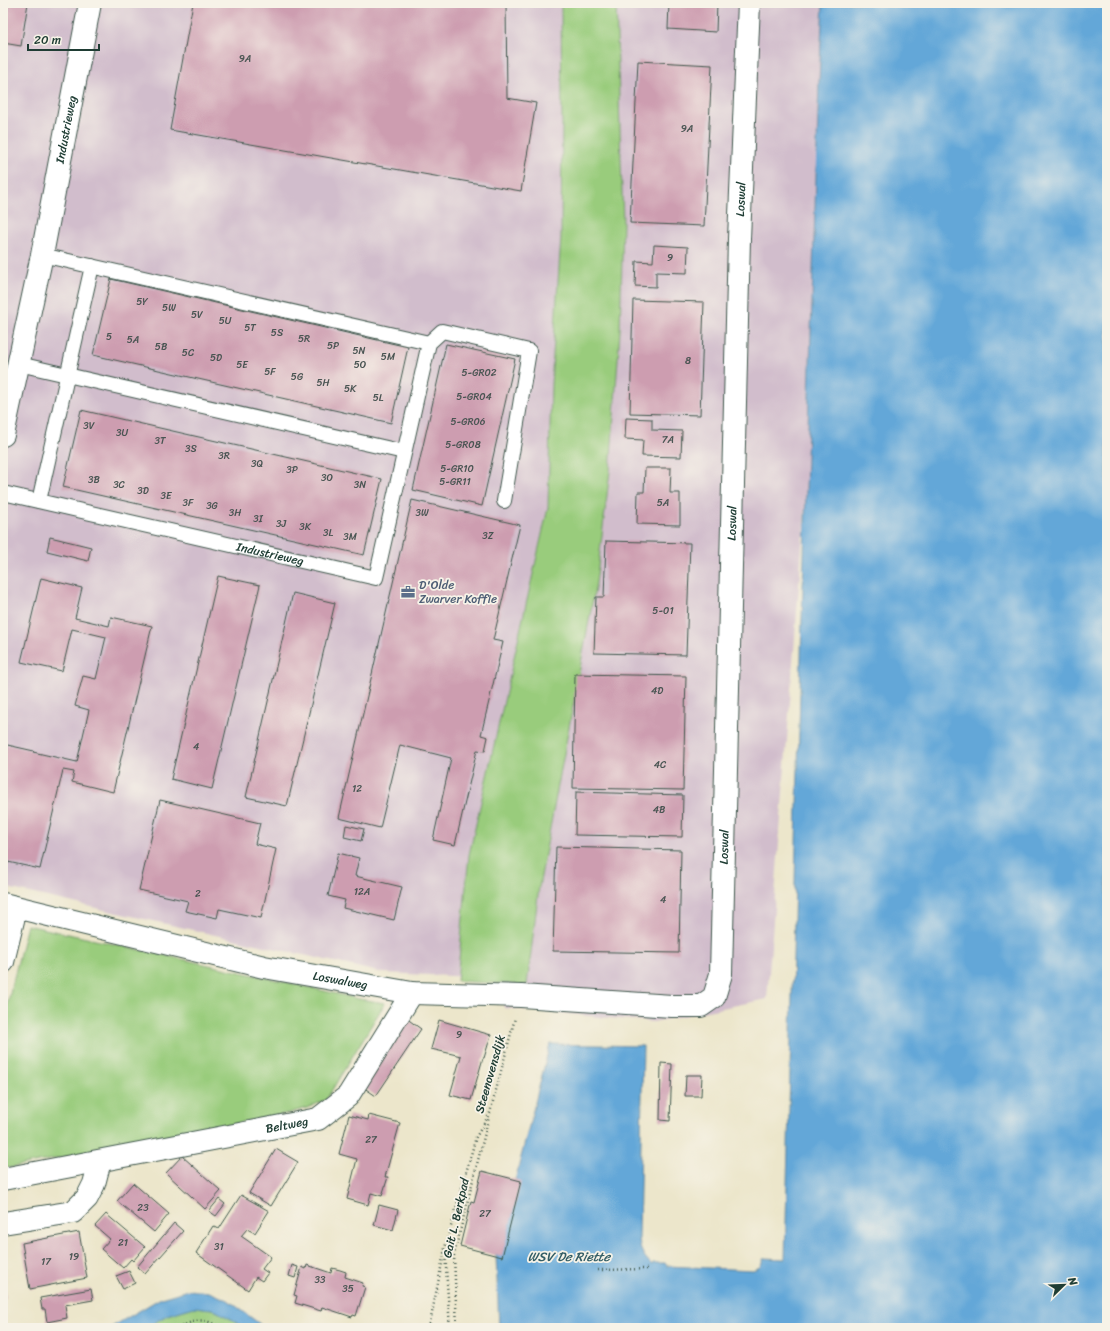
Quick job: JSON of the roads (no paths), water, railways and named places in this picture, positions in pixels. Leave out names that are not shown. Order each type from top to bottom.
[{"type":"street","name":"Industrieweg","points":[[3,435],[42,255],[90,3]]},
{"type":"street","name":"Loswal","points":[[672,1006],[701,1006],[714,997],[721,974],[739,239],[749,3]]},
{"type":"street","name":"Loswalweg","points":[[3,962],[10,906],[264,967],[412,993],[521,996],[672,1006]]},
{"type":"street","name":"Beltweg","points":[[3,1179],[318,1119],[348,1096],[412,993]]},
{"type":"street","points":[[3,1223],[73,1212],[86,1198],[94,1184],[100,1161]]},
{"type":"lane","points":[[42,255],[429,343],[442,331],[529,351],[504,501]]},
{"type":"lane","points":[[39,501],[92,266]]},
{"type":"lane","name":"Industrieweg","points":[[3,493],[376,578],[429,343]]},
{"type":"lane","points":[[19,364],[404,452]]},
{"type":"water","name":"WSV De Riette","points":[[823,3],[1107,3],[1107,1328],[499,1328],[496,1255],[550,1044],[643,1046],[639,1238],[642,1253],[652,1265],[653,1263],[665,1263],[667,1266],[753,1270],[760,1267],[764,1258],[785,1259],[802,618],[819,82]]},
{"type":"water","points":[[188,1290],[209,1292],[228,1300],[265,1328],[243,1328],[233,1320],[212,1309],[194,1307],[167,1315],[146,1328],[110,1328],[161,1298]]},
{"type":"place","name":"D'Olde Zwarver Koffie","points":[[408,592]]}]
